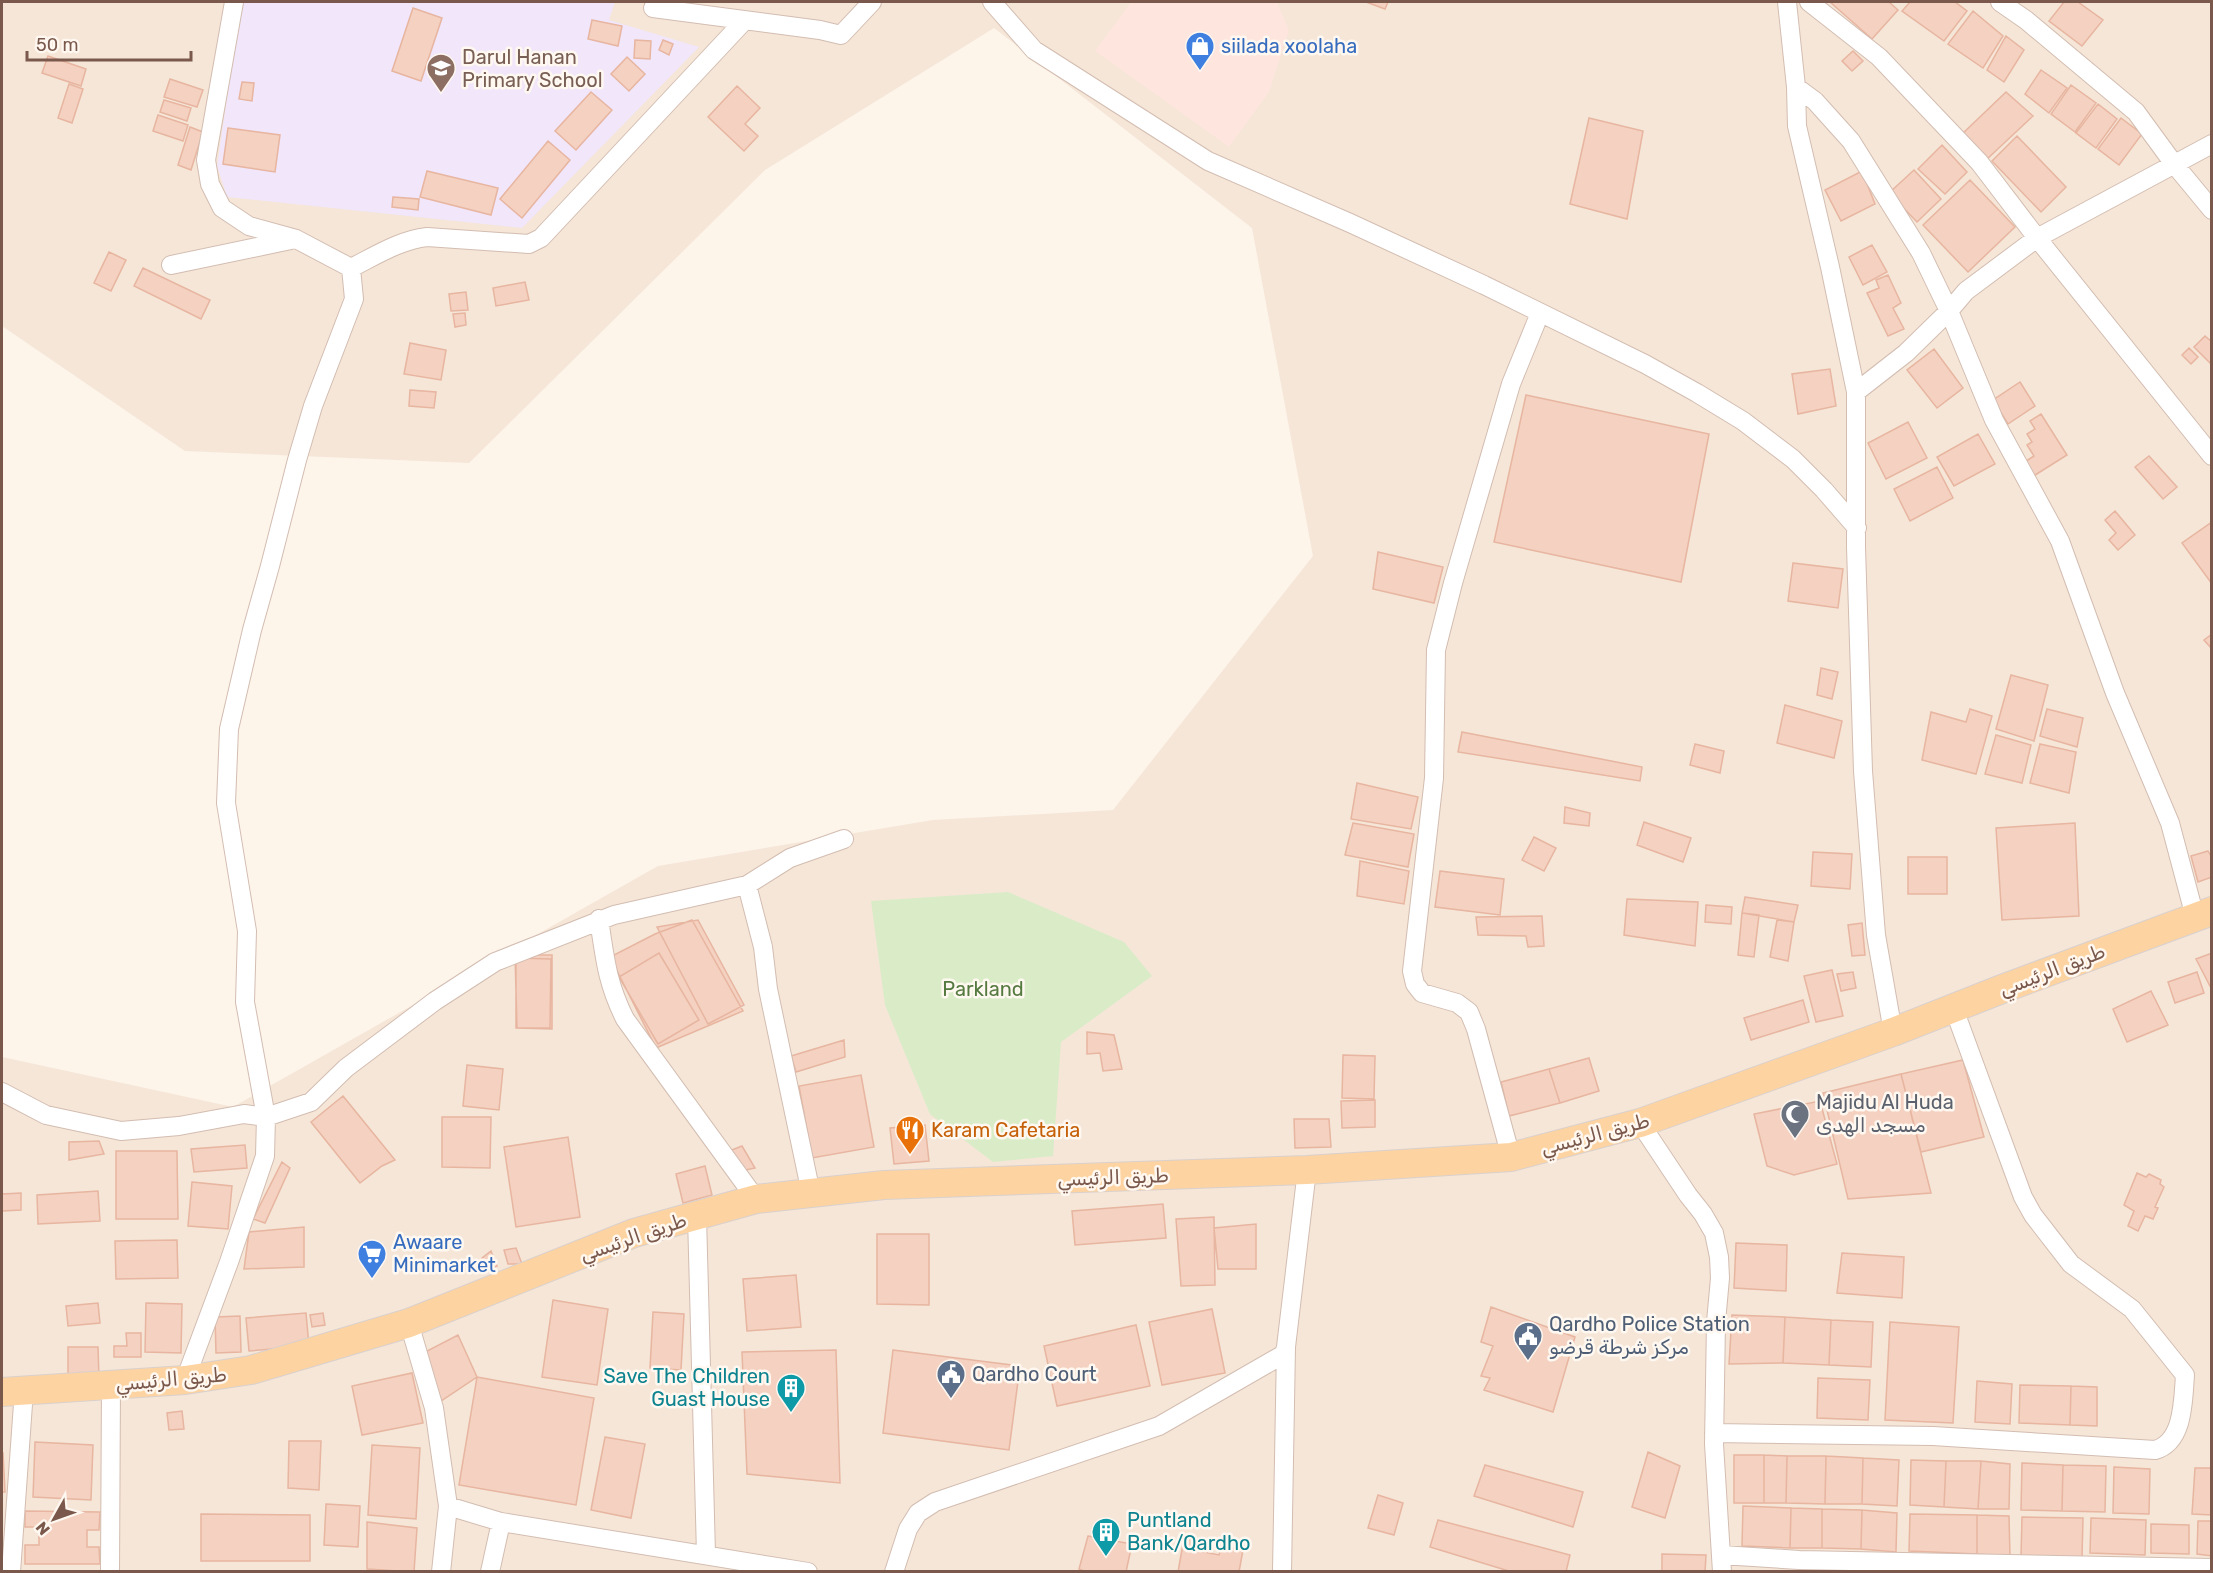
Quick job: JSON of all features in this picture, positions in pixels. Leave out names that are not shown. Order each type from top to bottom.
[{"type":"main road","name":"طريق الرئيسي","points":[[13,1391],[185,1380],[251,1370],[409,1323],[634,1233],[756,1199],[884,1185],[1307,1170],[1511,1157],[1640,1123],[1893,1032],[2203,914]]},
{"type":"street","points":[[234,2],[206,160],[210,184],[222,208],[249,226],[296,239],[351,268]]},
{"type":"street","points":[[653,8],[841,35],[872,2]]},
{"type":"street","points":[[992,2],[1034,50],[1209,161],[1350,223],[1540,313],[1645,364],[1697,393],[1743,421],[1793,459],[1857,528]]},
{"type":"street","points":[[1787,2],[1796,87],[1797,126],[1856,392],[1855,445],[1863,771],[1876,935],[1893,1032]]},
{"type":"street","points":[[1809,2],[1887,65],[1979,162],[2211,456]]},
{"type":"street","points":[[2000,2],[2026,20],[2136,112],[2211,210]]},
{"type":"street","points":[[351,268],[398,244],[416,238],[529,244],[541,238],[745,20]]},
{"type":"street","points":[[1796,87],[1815,101],[1851,141],[1921,253],[1950,311],[1994,420],[2060,541],[2115,693],[2170,824],[2203,914]]},
{"type":"street","points":[[1856,392],[1906,353],[1950,311],[1966,291],[2037,238],[2211,144]]},
{"type":"street","points":[[171,265],[296,239]]},
{"type":"street","points":[[185,1380],[265,1156],[266,1117],[245,1002],[247,932],[226,803],[229,729],[252,630],[297,460],[313,406],[354,299],[351,268]]},
{"type":"street","points":[[1511,1157],[1476,1029],[1469,1012],[1457,1003],[1422,993],[1415,984],[1412,971],[1434,778],[1436,650],[1453,583],[1511,384],[1540,313]]},
{"type":"street","points":[[2,1092],[46,1115],[121,1131],[179,1126],[244,1114],[266,1117],[312,1102],[346,1068],[435,1001],[495,962],[599,920],[747,885],[790,858],[843,839]]},
{"type":"street","points":[[747,885],[762,947],[768,989],[811,1193]]},
{"type":"street","points":[[599,920],[606,967],[613,994],[625,1019],[756,1199]]},
{"type":"street","points":[[1714,1433],[1933,1436],[2155,1450],[2165,1447],[2173,1439],[2182,1410],[2185,1375],[2132,1309],[2071,1264],[2033,1215],[2023,1197],[1954,1009]]},
{"type":"street","points":[[1640,1123],[1714,1233],[1720,1278],[1716,1322],[1714,1433],[1722,1563],[1799,1560],[2211,1568]]},
{"type":"street","points":[[1282,1572],[1286,1347],[1307,1170]]},
{"type":"street","points":[[697,1216],[706,1554]]},
{"type":"street","points":[[409,1323],[434,1408],[448,1506],[441,1572]]},
{"type":"street","points":[[894,1572],[908,1529],[918,1513],[935,1502],[1159,1426],[1284,1354],[1286,1347]]},
{"type":"street","points":[[110,1572],[111,1384]]},
{"type":"street","points":[[11,1572],[13,1391]]},
{"type":"street","points":[[448,1506],[501,1522],[808,1572]]},
{"type":"street","points":[[490,1572],[501,1522]]},
{"type":"shaded area","points":[[2,2],[2211,2],[2211,1571],[2,1572],[2,1057],[233,1107],[658,866],[933,820],[1113,810],[1313,556],[1252,228],[994,28],[765,170],[469,463],[185,451],[2,326]]},
{"type":"shaded area","name":"Darul Hanan Primary School","points":[[241,2],[615,2],[609,20],[699,47],[522,228],[227,197],[217,166]]},
{"type":"shaded area","name":"siilada xoolaha","points":[[1131,2],[1277,2],[1289,30],[1269,92],[1229,147],[1095,51]]},
{"type":"green space","name":"Parkland","points":[[1008,892],[1124,942],[1152,976],[1061,1042],[1053,1156],[993,1162],[930,1114],[885,1005],[871,901]]},
{"type":"building","points":[[1366,2],[1388,2],[1385,9]]},
{"type":"building","points":[[1830,2],[1889,2],[1898,10],[1872,39]]},
{"type":"building","points":[[1910,2],[1955,2],[1967,11],[1944,41],[1902,11]]},
{"type":"building","points":[[2064,2],[2078,2],[2103,20],[2082,46],[2049,21]]},
{"type":"building","points":[[413,8],[442,18],[421,81],[392,71]]},
{"type":"building","points":[[1973,11],[2003,36],[1983,68],[1948,44]]},
{"type":"building","points":[[592,20],[622,26],[618,46],[588,39]]},
{"type":"building","points":[[2006,36],[2024,50],[2004,82],[1987,70]]},
{"type":"building","points":[[635,40],[651,41],[650,59],[634,58]]},
{"type":"building","points":[[663,40],[673,44],[669,55],[659,50]]},
{"type":"building","points":[[1853,51],[1863,61],[1852,71],[1842,61]]},
{"type":"building","points":[[48,56],[86,69],[81,86],[42,73]]},
{"type":"building","points":[[627,57],[645,74],[629,91],[611,74]]},
{"type":"building","points":[[2041,70],[2067,88],[2049,113],[2025,94]]},
{"type":"building","points":[[170,79],[203,90],[197,107],[164,97]]},
{"type":"building","points":[[242,82],[254,83],[252,101],[239,99]]},
{"type":"building","points":[[69,84],[83,89],[72,123],[58,118]]},
{"type":"building","points":[[2071,85],[2096,103],[2075,132],[2051,114]]},
{"type":"building","points":[[737,86],[760,108],[745,124],[758,136],[744,151],[708,117]]},
{"type":"building","points":[[591,92],[612,110],[576,150],[555,131]]},
{"type":"building","points":[[2006,92],[2033,116],[1985,161],[1960,136]]},
{"type":"building","points":[[164,100],[191,108],[187,121],[160,112]]},
{"type":"building","points":[[2098,104],[2117,119],[2096,148],[2076,133]]},
{"type":"building","points":[[158,115],[188,125],[183,141],[153,131]]},
{"type":"building","points":[[1589,118],[1643,131],[1627,219],[1570,204]]},
{"type":"building","points":[[2121,118],[2142,134],[2119,165],[2098,149]]},
{"type":"building","points":[[190,127],[203,132],[191,170],[178,165]]},
{"type":"building","points":[[228,128],[280,135],[275,172],[223,164]]},
{"type":"building","points":[[2017,136],[2066,187],[2041,212],[1992,161]]},
{"type":"building","points":[[548,141],[570,160],[522,218],[500,199]]},
{"type":"building","points":[[1942,145],[1967,172],[1945,194],[1918,169]]},
{"type":"building","points":[[1914,170],[1941,199],[1917,222],[1889,193]]},
{"type":"building","points":[[427,171],[498,188],[491,215],[420,197]]},
{"type":"building","points":[[1862,171],[1875,204],[1841,221],[1825,190]]},
{"type":"building","points":[[1970,180],[2015,227],[1968,272],[1923,225]]},
{"type":"building","points":[[393,197],[419,199],[418,210],[392,207]]},
{"type":"building","points":[[1872,245],[1887,272],[1863,285],[1849,257]]},
{"type":"building","points":[[109,252],[126,260],[111,291],[94,283]]},
{"type":"building","points":[[143,268],[210,300],[201,319],[134,286]]},
{"type":"building","points":[[1888,275],[1901,303],[1893,308],[1904,329],[1888,336],[1867,293],[1879,288],[1876,280]]},
{"type":"building","points":[[525,282],[529,300],[496,306],[493,288]]},
{"type":"building","points":[[466,292],[468,310],[451,311],[449,294]]},
{"type":"building","points":[[465,313],[466,325],[455,327],[453,314]]},
{"type":"building","points":[[2205,336],[2212,342],[2212,365],[2194,347]]},
{"type":"building","points":[[410,343],[446,350],[441,380],[404,374]]},
{"type":"building","points":[[2189,348],[2198,357],[2191,364],[2182,355]]},
{"type":"building","points":[[1934,349],[1963,388],[1937,408],[1907,370]]},
{"type":"building","points":[[1830,369],[1836,406],[1798,414],[1792,374]]},
{"type":"building","points":[[2020,382],[2035,406],[2008,424],[1993,400]]},
{"type":"building","points":[[410,390],[436,392],[434,408],[409,406]]},
{"type":"building","points":[[1526,395],[1709,434],[1681,582],[1494,542]]},
{"type":"building","points":[[2041,414],[2067,455],[2032,477],[2023,463],[2034,456],[2027,445],[2032,442],[2027,434],[2035,429],[2030,421]]},
{"type":"building","points":[[1908,422],[1927,458],[1886,479],[1868,443]]},
{"type":"building","points":[[1978,434],[1995,464],[1954,486],[1937,457]]},
{"type":"building","points":[[2149,456],[2177,487],[2163,499],[2135,467]]},
{"type":"building","points":[[1937,467],[1953,498],[1910,521],[1894,489]]},
{"type":"building","points":[[2115,511],[2135,535],[2118,550],[2109,540],[2116,533],[2105,520]]},
{"type":"building","points":[[2212,522],[2212,584],[2182,543]]},
{"type":"building","points":[[1378,552],[1443,567],[1434,603],[1373,589]]},
{"type":"building","points":[[1793,563],[1843,569],[1838,608],[1788,601]]},
{"type":"building","points":[[2212,634],[2212,649],[2204,640]]},
{"type":"building","points":[[1821,668],[1838,672],[1832,699],[1817,695]]},
{"type":"building","points":[[2011,675],[2048,685],[2034,741],[1996,729]]},
{"type":"building","points":[[1785,705],[1842,721],[1834,758],[1777,743]]},
{"type":"building","points":[[1970,709],[1992,716],[1976,774],[1922,760],[1931,712],[1966,722]]},
{"type":"building","points":[[2047,709],[2083,718],[2077,747],[2040,736]]},
{"type":"building","points":[[1462,732],[1642,767],[1640,781],[1458,752]]},
{"type":"building","points":[[1996,735],[2031,745],[2022,783],[1985,774]]},
{"type":"building","points":[[1695,744],[1724,751],[1720,773],[1690,765]]},
{"type":"building","points":[[2040,744],[2076,752],[2069,793],[2030,783]]},
{"type":"building","points":[[1357,783],[1418,797],[1411,829],[1351,819]]},
{"type":"building","points":[[1565,807],[1590,813],[1589,826],[1564,823]]},
{"type":"building","points":[[1644,822],[1691,838],[1683,862],[1637,845]]},
{"type":"building","points":[[1353,823],[1414,834],[1408,867],[1345,855]]},
{"type":"building","points":[[2075,823],[2079,916],[2002,920],[1996,828]]},
{"type":"building","points":[[1534,837],[1556,848],[1544,871],[1522,860]]},
{"type":"building","points":[[2208,851],[2212,858],[2212,877],[2198,882],[2191,856]]},
{"type":"building","points":[[1813,852],[1852,854],[1850,889],[1811,886]]},
{"type":"building","points":[[1908,857],[1947,857],[1947,894],[1908,894]]},
{"type":"building","points":[[1360,861],[1409,871],[1404,904],[1357,896]]},
{"type":"building","points":[[1440,871],[1504,879],[1500,915],[1435,907]]},
{"type":"building","points":[[1745,897],[1798,905],[1794,922],[1742,913]]},
{"type":"building","points":[[1627,899],[1698,902],[1695,946],[1624,935]]},
{"type":"building","points":[[1706,905],[1732,907],[1731,924],[1705,922]]},
{"type":"building","points":[[1742,913],[1759,915],[1754,957],[1738,955]]},
{"type":"building","points":[[1542,916],[1544,946],[1528,947],[1526,936],[1478,935],[1476,917]]},
{"type":"building","points":[[692,920],[743,1011],[656,1048],[610,957],[655,934]]},
{"type":"building","points":[[698,920],[744,1005],[708,1024],[657,927]]},
{"type":"building","points":[[1777,920],[1794,922],[1788,961],[1770,957]]},
{"type":"building","points":[[1862,923],[1865,955],[1852,956],[1848,925]]},
{"type":"building","points":[[659,953],[699,1020],[658,1044],[619,977]]},
{"type":"building","points":[[2212,953],[2212,988],[2211,988],[2196,959]]},
{"type":"building","points":[[515,955],[552,955],[552,1029],[517,1028]]},
{"type":"building","points":[[516,958],[551,959],[550,1028],[516,1028]]},
{"type":"building","points":[[1832,970],[1843,1016],[1816,1022],[1804,976]]},
{"type":"building","points":[[1853,972],[1856,988],[1841,991],[1837,974]]},
{"type":"building","points":[[2197,972],[2204,993],[2175,1003],[2168,982]]},
{"type":"building","points":[[2151,991],[2168,1025],[2127,1042],[2113,1009]]},
{"type":"building","points":[[1803,1000],[1809,1022],[1751,1040],[1744,1018]]},
{"type":"building","points":[[1087,1032],[1114,1035],[1122,1069],[1103,1071],[1100,1053],[1087,1054]]},
{"type":"building","points":[[844,1040],[845,1057],[796,1072],[791,1056]]},
{"type":"building","points":[[1343,1055],[1375,1056],[1374,1099],[1342,1098]]},
{"type":"building","points":[[1589,1058],[1599,1091],[1560,1103],[1549,1069]]},
{"type":"building","points":[[1963,1060],[1984,1137],[1921,1152],[1901,1074]]},
{"type":"building","points":[[467,1065],[503,1069],[499,1110],[463,1106]]},
{"type":"building","points":[[1549,1069],[1560,1103],[1509,1116],[1501,1082]]},
{"type":"building","points":[[1901,1074],[1931,1193],[1848,1199],[1823,1093]]},
{"type":"building","points":[[861,1075],[874,1147],[812,1158],[799,1086]]},
{"type":"building","points":[[343,1096],[395,1160],[382,1166],[360,1183],[311,1122]]},
{"type":"building","points":[[1375,1100],[1375,1127],[1342,1128],[1341,1101]]},
{"type":"building","name":"Majidu Al Huda مسجد الهدى","points":[[1820,1101],[1837,1164],[1794,1175],[1767,1166],[1754,1114]]},
{"type":"building","points":[[442,1117],[491,1117],[490,1168],[442,1167]]},
{"type":"building","points":[[1294,1119],[1329,1119],[1331,1147],[1295,1148]]},
{"type":"building","points":[[925,1125],[929,1161],[894,1164],[890,1128]]},
{"type":"building","points":[[568,1137],[580,1217],[516,1227],[504,1147]]},
{"type":"building","points":[[99,1141],[104,1154],[69,1160],[69,1142]]},
{"type":"building","points":[[245,1145],[247,1168],[194,1172],[191,1149]]},
{"type":"building","points":[[742,1146],[755,1168],[737,1172],[724,1153]]},
{"type":"building","points":[[116,1151],[177,1151],[178,1219],[116,1219]]},
{"type":"building","points":[[282,1162],[290,1168],[265,1223],[253,1219]]},
{"type":"building","points":[[705,1166],[712,1195],[683,1203],[676,1174]]},
{"type":"building","points":[[2137,1173],[2146,1177],[2149,1174],[2161,1180],[2160,1184],[2164,1187],[2155,1207],[2158,1208],[2153,1219],[2145,1216],[2138,1231],[2128,1226],[2134,1211],[2124,1205]]},
{"type":"building","points":[[192,1182],[232,1186],[228,1229],[188,1226]]},
{"type":"building","points":[[98,1191],[100,1221],[38,1224],[37,1195]]},
{"type":"building","points":[[21,1193],[21,1210],[2,1211],[2,1194]]},
{"type":"building","points":[[1163,1204],[1166,1238],[1075,1245],[1072,1211]]},
{"type":"building","points":[[1214,1217],[1215,1285],[1181,1286],[1176,1219]]},
{"type":"building","points":[[1256,1224],[1256,1269],[1218,1269],[1214,1228]]},
{"type":"building","points":[[304,1227],[304,1267],[244,1269],[249,1232]]},
{"type":"building","points":[[877,1234],[929,1234],[929,1305],[877,1304]]},
{"type":"building","points":[[177,1240],[178,1278],[116,1279],[115,1241]]},
{"type":"building","points":[[1736,1243],[1787,1245],[1786,1291],[1734,1288]]},
{"type":"building","points":[[516,1248],[522,1264],[508,1264],[504,1250]]},
{"type":"building","points":[[491,1251],[497,1266],[486,1270],[482,1258]]},
{"type":"building","points":[[1842,1253],[1904,1257],[1902,1298],[1837,1293]]},
{"type":"building","points":[[796,1275],[801,1327],[747,1331],[743,1279]]},
{"type":"building","points":[[553,1300],[608,1309],[597,1385],[542,1377]]},
{"type":"building","points":[[98,1303],[100,1323],[68,1326],[66,1306]]},
{"type":"building","points":[[146,1303],[182,1304],[181,1353],[145,1352]]},
{"type":"building","name":"Qardho Police Station مركز شرطة قرضو","points":[[1491,1307],[1575,1337],[1553,1412],[1484,1390],[1490,1378],[1481,1376],[1493,1346],[1481,1342]]},
{"type":"building","points":[[1212,1309],[1225,1373],[1162,1385],[1149,1322]]},
{"type":"building","points":[[653,1312],[684,1314],[681,1370],[650,1368]]},
{"type":"building","points":[[306,1313],[309,1346],[249,1351],[246,1318]]},
{"type":"building","points":[[323,1313],[325,1325],[312,1327],[310,1315]]},
{"type":"building","points":[[1732,1315],[1785,1317],[1783,1363],[1729,1364]]},
{"type":"building","points":[[240,1316],[241,1352],[216,1353],[215,1317]]},
{"type":"building","points":[[1785,1317],[1831,1320],[1829,1365],[1783,1363]]},
{"type":"building","points":[[1831,1320],[1873,1322],[1871,1367],[1829,1365]]},
{"type":"building","points":[[1890,1322],[1959,1327],[1953,1423],[1885,1420]]},
{"type":"building","points":[[1136,1325],[1150,1386],[1057,1406],[1044,1346]]},
{"type":"building","points":[[126,1333],[141,1333],[141,1357],[114,1357],[114,1346],[127,1346]]},
{"type":"building","points":[[458,1335],[477,1377],[441,1401],[425,1352]]},
{"type":"building","points":[[68,1347],[98,1347],[99,1378],[68,1379]]},
{"type":"building","name":"Save The Children Guast House","points":[[836,1350],[840,1483],[747,1474],[742,1352]]},
{"type":"building","name":"Qardho Court","points":[[893,1350],[1020,1366],[1009,1450],[883,1433]]},
{"type":"building","points":[[412,1373],[423,1423],[362,1435],[352,1386]]},
{"type":"building","points":[[477,1377],[594,1398],[576,1505],[459,1485]]},
{"type":"building","points":[[1818,1378],[1870,1380],[1868,1420],[1817,1418]]},
{"type":"building","points":[[1977,1381],[2012,1384],[2010,1424],[1975,1422]]},
{"type":"building","points":[[2020,1385],[2071,1386],[2070,1425],[2019,1423]]},
{"type":"building","points":[[2071,1386],[2097,1387],[2097,1426],[2070,1425]]},
{"type":"building","points":[[182,1411],[184,1429],[169,1430],[167,1413]]},
{"type":"building","points":[[605,1437],[645,1444],[631,1518],[591,1510]]},
{"type":"building","points":[[289,1441],[321,1441],[319,1490],[288,1488]]},
{"type":"building","points":[[35,1442],[93,1445],[91,1500],[33,1497]]},
{"type":"building","points":[[372,1445],[420,1448],[416,1519],[368,1515]]},
{"type":"building","points":[[1648,1452],[1680,1466],[1665,1518],[1632,1507]]},
{"type":"building","points":[[3,1453],[5,1492],[2,1492]]},
{"type":"building","points":[[1734,1455],[1764,1455],[1764,1503],[1734,1503]]},
{"type":"building","points":[[1764,1455],[1787,1456],[1786,1503],[1764,1503]]},
{"type":"building","points":[[1787,1456],[1826,1456],[1825,1504],[1786,1503]]},
{"type":"building","points":[[1826,1456],[1863,1458],[1862,1504],[1825,1504]]},
{"type":"building","points":[[1863,1458],[1899,1460],[1897,1506],[1862,1504]]},
{"type":"building","points":[[1911,1460],[1946,1461],[1944,1507],[1910,1505]]},
{"type":"building","points":[[1946,1461],[1981,1461],[1978,1509],[1944,1507]]},
{"type":"building","points":[[1981,1461],[2010,1464],[2009,1509],[1978,1509]]},
{"type":"building","points":[[2022,1463],[2063,1465],[2062,1511],[2021,1510]]},
{"type":"building","points":[[1485,1465],[1583,1492],[1573,1527],[1474,1496]]},
{"type":"building","points":[[2063,1465],[2106,1466],[2105,1512],[2062,1511]]},
{"type":"building","points":[[2114,1467],[2150,1469],[2149,1514],[2113,1513]]},
{"type":"building","points":[[2195,1468],[2212,1468],[2212,1515],[2192,1514]]},
{"type":"building","points":[[1378,1495],[1403,1503],[1394,1535],[1368,1528]]},
{"type":"building","points":[[326,1504],[360,1506],[358,1547],[324,1545]]},
{"type":"building","points":[[1743,1506],[1791,1508],[1790,1548],[1742,1546]]},
{"type":"building","points":[[1791,1508],[1822,1509],[1822,1548],[1790,1548]]},
{"type":"building","points":[[1822,1509],[1862,1510],[1861,1549],[1822,1548]]},
{"type":"building","points":[[1862,1510],[1897,1513],[1896,1552],[1861,1549]]},
{"type":"building","points":[[25,1511],[100,1512],[99,1530],[87,1530],[87,1547],[99,1547],[100,1564],[25,1564],[25,1545],[39,1545],[39,1527],[25,1527]]},
{"type":"building","points":[[201,1514],[310,1515],[310,1561],[201,1561]]},
{"type":"building","points":[[1910,1514],[1977,1515],[1977,1554],[1909,1551]]},
{"type":"building","points":[[1977,1515],[2009,1516],[2010,1557],[1977,1554]]},
{"type":"building","points":[[2022,1517],[2083,1518],[2082,1558],[2021,1556]]},
{"type":"building","points":[[2091,1518],[2146,1520],[2145,1555],[2090,1553]]},
{"type":"building","points":[[1438,1520],[1570,1555],[1566,1572],[1512,1572],[1430,1547]]},
{"type":"building","points":[[2198,1521],[2212,1521],[2212,1556],[2197,1554]]},
{"type":"building","points":[[367,1522],[417,1528],[414,1572],[367,1569]]},
{"type":"building","points":[[2151,1524],[2189,1525],[2189,1554],[2151,1553]]},
{"type":"building","name":"Puntland Bank/Qardho","points":[[1088,1536],[1132,1544],[1126,1572],[1087,1572],[1079,1569]]},
{"type":"building","name":"Puntland Bank/Qardho","points":[[1184,1538],[1199,1541],[1198,1551],[1219,1555],[1222,1546],[1243,1550],[1239,1572],[1178,1572]]},
{"type":"building","points":[[1662,1554],[1706,1555],[1705,1572],[1662,1572]]},
{"type":"place","name":"siilada xoolaha","points":[[1200,72]]},
{"type":"place","name":"Darul Hanan Primary School","points":[[441,94]]},
{"type":"place","name":"Majidu Al Huda مسجد الهدى","points":[[1795,1140]]},
{"type":"place","name":"Karam Cafetaria","points":[[910,1156]]},
{"type":"place","name":"Awaare Minimarket","points":[[372,1280]]},
{"type":"place","name":"Qardho Police Station مركز شرطة قرضو","points":[[1528,1362]]},
{"type":"place","name":"Qardho Court","points":[[951,1400]]},
{"type":"place","name":"Save The Children Guast House","points":[[791,1414]]},
{"type":"place","name":"Puntland Bank/Qardho","points":[[1106,1558]]}]
